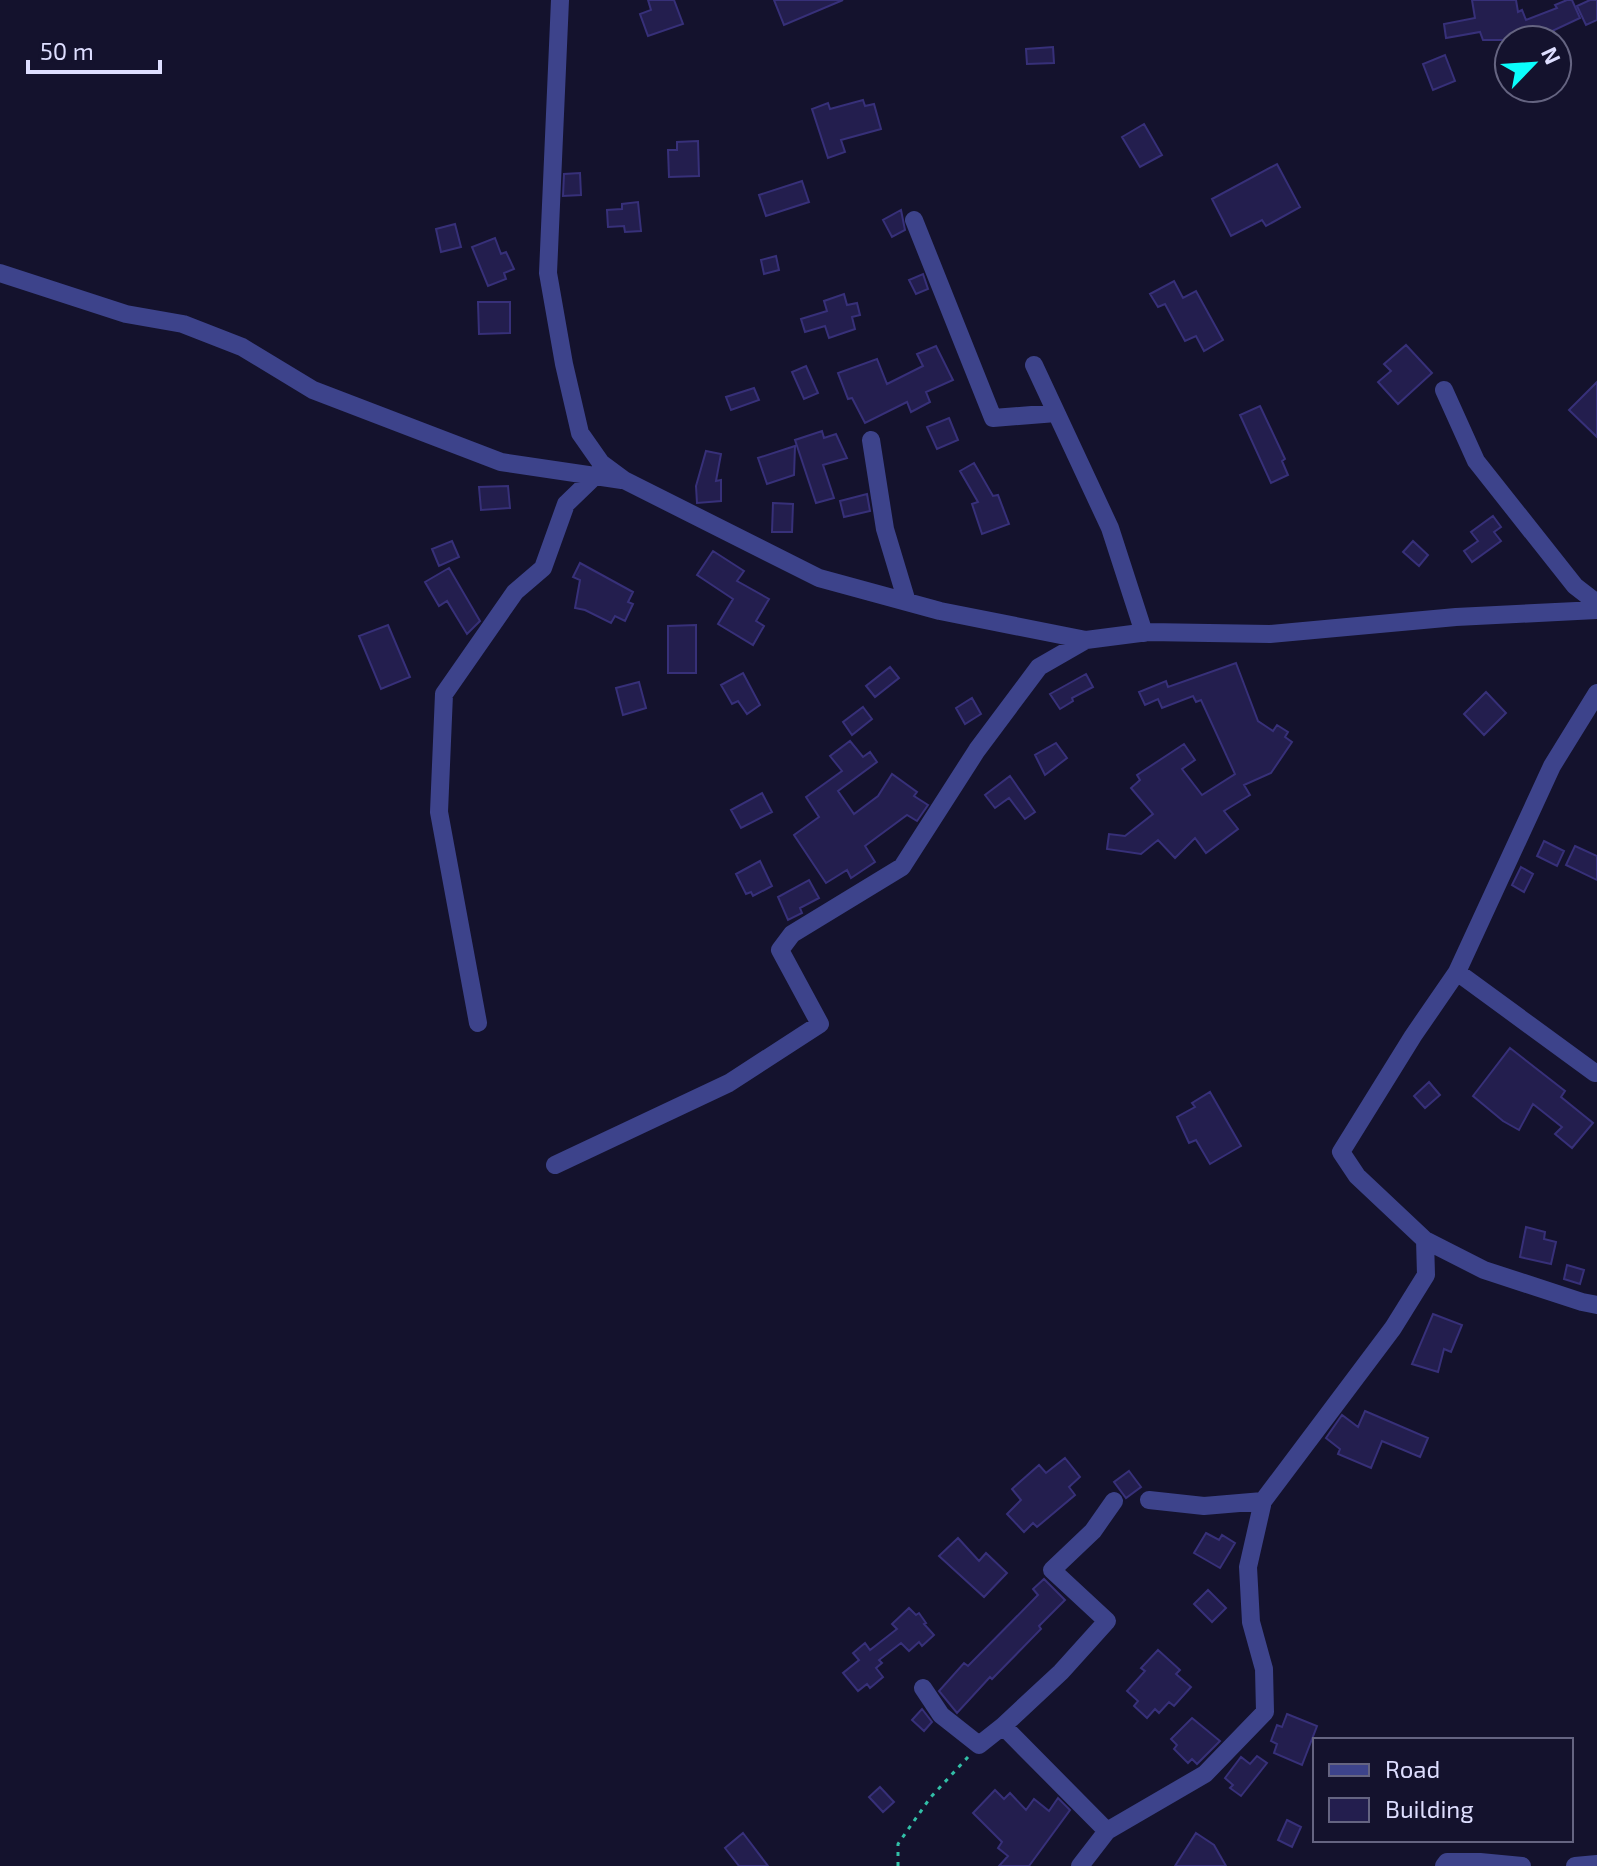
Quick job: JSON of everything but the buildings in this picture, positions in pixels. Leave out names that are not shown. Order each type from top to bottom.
[{"type":"street","points":[[560,0],[548,273],[580,433],[601,463],[624,480],[819,578],[907,602],[1086,640],[1144,633],[1270,634],[1456,617],[1597,610]]},
{"type":"street","points":[[914,220],[993,418],[1056,413]]},
{"type":"street","points":[[0,273],[126,314],[183,324],[242,347],[313,390],[501,462],[624,480]]},
{"type":"street","points":[[1034,365],[1110,528],[1144,633]]},
{"type":"street","points":[[1444,390],[1476,461],[1575,586],[1597,603]]},
{"type":"street","points":[[871,440],[885,529],[907,602]]},
{"type":"street","points":[[478,1023],[439,812],[444,694],[515,592],[543,568],[566,504],[596,475]]},
{"type":"street","points":[[555,1165],[729,1083],[820,1024],[780,950],[792,934],[902,867],[977,750],[1039,667],[1086,640]]},
{"type":"street","points":[[1597,693],[1552,766],[1457,972],[1341,1152],[1357,1176],[1425,1240],[1484,1270],[1597,1305]]},
{"type":"street","points":[[1457,972],[1595,1073]]},
{"type":"street","points":[[1080,1866],[1107,1831],[1205,1774],[1265,1712],[1264,1669],[1251,1622],[1248,1567],[1263,1501],[1393,1328],[1426,1275],[1425,1240]]},
{"type":"street","points":[[1149,1500],[1204,1506],[1263,1501]]},
{"type":"street","points":[[923,1688],[941,1715],[979,1745],[1061,1672],[1107,1621],[1052,1570],[1093,1531],[1114,1501]]},
{"type":"street","points":[[1003,1726],[1107,1831]]},
{"type":"street","points":[[1444,1866],[1447,1862],[1480,1862],[1522,1866]]},
{"type":"street","points":[[1575,1866],[1597,1864]]},
{"type":"path","points":[[898,1866],[898,1844],[930,1798],[979,1745]]}]
